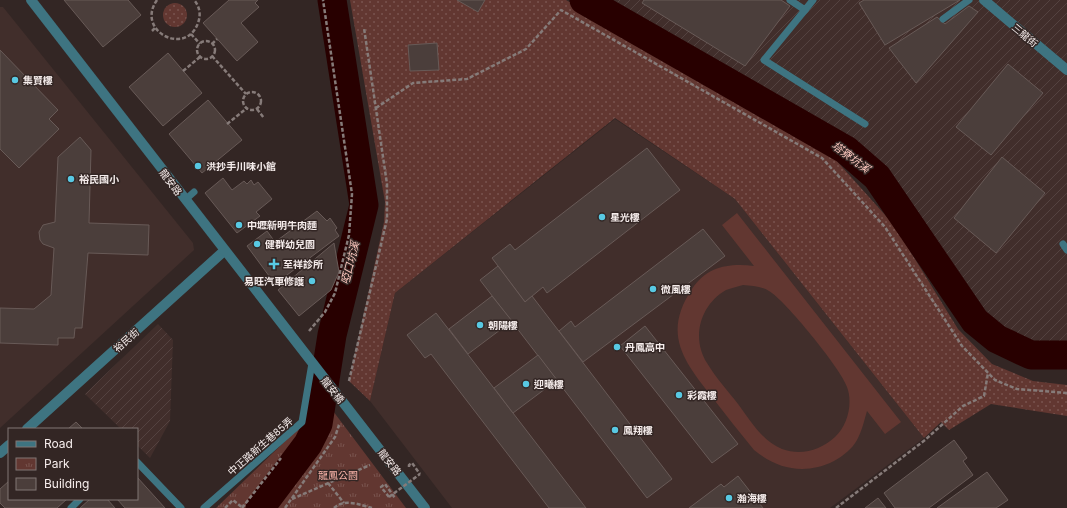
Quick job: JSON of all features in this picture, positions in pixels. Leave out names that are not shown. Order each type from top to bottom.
[{"type":"street","name":"龍安路","points":[[31,0],[312,363]]},
{"type":"street","name":"三龍街","points":[[984,0],[1067,70]]},
{"type":"street","name":"裕民街","points":[[28,428],[224,251]]},
{"type":"street","name":"龍安橋","points":[[312,363],[354,416]]},
{"type":"street","name":"龍安路","points":[[354,416],[425,508]]},
{"type":"street","points":[[0,453],[8,446]]},
{"type":"lane","points":[[790,0],[805,10]]},
{"type":"lane","points":[[813,0],[764,60],[865,124]]},
{"type":"lane","points":[[943,19],[969,0]]},
{"type":"lane","points":[[185,200],[194,192]]},
{"type":"lane","name":"中正路新生巷85弄","points":[[204,508],[302,422],[312,363]]},
{"type":"lane","points":[[138,463],[182,508]]},
{"type":"lane","points":[[71,508],[79,500]]},
{"type":"path","points":[[157,0],[152,9],[151,17],[155,28],[164,36],[171,39],[179,39],[191,34],[200,20],[200,12],[194,0]]},
{"type":"path","points":[[309,331],[325,312],[335,293],[349,235],[352,194],[322,0]]},
{"type":"path","points":[[376,108],[413,83],[467,79],[526,48],[561,10],[822,158],[885,227],[962,346],[995,380],[1017,389],[1067,393]]},
{"type":"path","points":[[152,31],[155,28]]},
{"type":"path","points":[[349,381],[387,219],[387,184],[364,28]]},
{"type":"path","points":[[191,34],[200,44]]},
{"type":"path","points":[[212,44],[217,38]]},
{"type":"path","points":[[200,57],[197,49],[200,44],[205,41],[212,44]]},
{"type":"path","points":[[212,44],[214,48],[212,56]]},
{"type":"path","points":[[200,57],[205,59],[212,56]]},
{"type":"path","points":[[212,56],[246,94]]},
{"type":"path","points":[[183,71],[200,57]]},
{"type":"path","points":[[246,94],[255,93],[260,96],[261,102],[257,109]]},
{"type":"path","points":[[246,94],[244,102],[246,108]]},
{"type":"path","points":[[246,108],[252,110],[257,109]]},
{"type":"path","points":[[227,124],[246,108]]},
{"type":"path","points":[[257,109],[264,118]]},
{"type":"path","points":[[836,508],[925,440],[964,406],[984,396],[988,373]]},
{"type":"path","points":[[285,508],[292,500],[334,437],[339,425]]},
{"type":"path","points":[[225,508],[233,500],[243,508],[284,454]]},
{"type":"path","points":[[395,498],[384,484],[381,487],[389,497],[420,474],[412,463],[408,465],[418,478]]},
{"type":"path","points":[[292,500],[370,465]]},
{"type":"path","points":[[328,483],[344,503]]},
{"type":"path","points":[[334,508],[344,503],[353,503],[372,508]]},
{"type":"shaded area","points":[[613,0],[1067,0],[1067,341],[1034,343],[988,320],[888,171]]},
{"type":"shaded area","name":"裕民國小","points":[[0,7],[3,7],[193,243],[194,250],[0,428]]},
{"type":"shaded area","name":"丹鳳高中","points":[[615,119],[735,199],[924,438],[830,508],[452,508],[370,401],[395,293]]},
{"type":"shaded area","points":[[158,324],[173,340],[170,421],[150,458],[138,446],[138,428],[120,428],[85,394]]},
{"type":"green space","points":[[350,0],[566,0],[826,149],[894,225],[958,329],[992,364],[1033,381],[1067,385],[1067,416],[991,404],[949,430],[941,422],[924,438],[735,199],[615,118],[395,293],[370,401],[349,381],[384,222],[385,202]]},
{"type":"green space","points":[[175,3],[183,7],[187,15],[183,23],[175,27],[167,23],[163,15],[167,7]]},
{"type":"green space","points":[[737,213],[901,422],[885,434],[867,411],[859,437],[850,449],[834,461],[813,468],[803,469],[782,466],[763,457],[754,450],[712,397],[685,359],[680,346],[678,333],[679,320],[683,305],[698,281],[705,275],[720,268],[736,265],[754,266],[722,225]],"holes":[[[743,285],[756,286],[766,289],[787,307],[824,351],[843,378],[849,393],[848,414],[839,432],[829,442],[817,448],[803,452],[796,452],[782,449],[768,441],[757,430],[707,363],[702,353],[699,333],[704,313],[717,296],[726,290]]]},
{"type":"green space","name":"龍鳳公園","points":[[333,411],[406,508],[216,508],[305,422],[305,436],[259,495],[273,505],[321,441]]},
{"type":"building","points":[[64,0],[128,0],[141,15],[103,47]]},
{"type":"building","points":[[229,0],[258,0],[255,3],[259,7],[241,23],[258,42],[237,61],[203,23]]},
{"type":"building","points":[[457,0],[485,0],[478,12]]},
{"type":"building","points":[[644,0],[781,0],[790,6],[745,66],[642,3]]},
{"type":"building","points":[[864,0],[960,0],[885,45],[859,3]]},
{"type":"building","points":[[969,6],[978,12],[916,83],[889,48],[937,17],[945,24]]},
{"type":"building","points":[[437,43],[439,70],[410,71],[408,45]]},
{"type":"building","name":"集賢樓","points":[[0,50],[58,110],[49,119],[59,129],[19,168],[0,149]]},
{"type":"building","points":[[168,53],[202,93],[163,126],[129,87]]},
{"type":"building","points":[[1008,64],[1043,93],[991,155],[956,127]]},
{"type":"building","points":[[208,100],[242,140],[202,173],[169,134]]},
{"type":"building","points":[[80,137],[91,150],[89,223],[149,225],[148,255],[88,253],[82,328],[75,328],[74,338],[58,338],[58,345],[0,343],[0,308],[34,309],[51,295],[54,248],[43,244],[40,240],[39,232],[43,225],[55,222],[58,157]]},
{"type":"building","name":"星光樓","points":[[647,148],[680,190],[547,293],[543,287],[525,302],[492,258],[510,244],[515,250]]},
{"type":"building","points":[[1002,157],[1045,193],[996,253],[954,218]]},
{"type":"building","points":[[223,178],[232,190],[244,181],[247,184],[251,180],[254,185],[258,182],[272,199],[256,212],[260,216],[237,233],[205,193]]},
{"type":"building","points":[[317,211],[327,221],[330,218],[337,228],[335,230],[339,236],[275,284],[247,246],[267,231],[275,242]]},
{"type":"building","name":"微風樓","points":[[703,229],[725,256],[583,362],[559,331],[571,321],[575,327]]},
{"type":"building","name":"易旺汽車修護","points":[[334,243],[339,272],[331,290],[299,316],[278,290]]},
{"type":"building","name":"鳳翔樓","points":[[498,266],[525,302],[532,296],[672,479],[647,498],[480,280]]},
{"type":"building","name":"朝陽樓","points":[[492,296],[512,321],[468,354],[449,329]]},
{"type":"building","points":[[436,313],[586,508],[549,508],[431,354],[425,358],[407,335]]},
{"type":"building","name":"彩霞樓","points":[[645,326],[738,444],[712,463],[620,346]]},
{"type":"building","name":"迎曦樓","points":[[538,355],[557,380],[513,413],[494,388]]},
{"type":"building","points":[[76,422],[82,428],[69,428]]},
{"type":"building","points":[[954,440],[967,458],[963,461],[973,475],[929,508],[895,508],[884,493]]},
{"type":"building","points":[[987,472],[1008,500],[996,508],[937,508]]},
{"type":"building","name":"瀚海樓","points":[[738,476],[763,508],[689,508],[721,484],[724,487]]},
{"type":"building","points":[[138,478],[165,508],[125,508],[118,500],[138,500]]},
{"type":"building","points":[[8,482],[8,500],[66,500],[57,508],[5,508],[0,503],[0,489]]},
{"type":"building","points":[[878,498],[886,508],[865,508]]},
{"type":"building","points":[[89,500],[108,500],[115,508],[80,508]]},
{"type":"waterway","name":"啞口坑溪","points":[[260,508],[308,444],[318,424],[332,335],[364,205],[332,0]]},
{"type":"waterway","name":"塔寮坑溪","points":[[584,0],[846,150],[877,177],[975,321],[997,339],[1031,355],[1067,355]]},
{"type":"place","name":"集賢樓","points":[[15,80]]},
{"type":"place","name":"洪抄手川味小館","points":[[198,166]]},
{"type":"place","name":"裕民國小","points":[[71,179]]},
{"type":"place","name":"星光樓","points":[[602,217]]},
{"type":"place","name":"中壢新明牛肉麵","points":[[239,225]]},
{"type":"place","name":"健群幼兒園","points":[[257,244]]},
{"type":"place","name":"至祥診所","points":[[274,264]]},
{"type":"place","name":"易旺汽車修護","points":[[312,281]]},
{"type":"place","name":"微風樓","points":[[653,289]]},
{"type":"place","name":"朝陽樓","points":[[480,325]]},
{"type":"place","name":"丹鳳高中","points":[[617,347]]},
{"type":"place","name":"迎曦樓","points":[[526,384]]},
{"type":"place","name":"彩霞樓","points":[[679,395]]},
{"type":"place","name":"鳳翔樓","points":[[615,430]]},
{"type":"place","name":"瀚海樓","points":[[729,498]]}]
